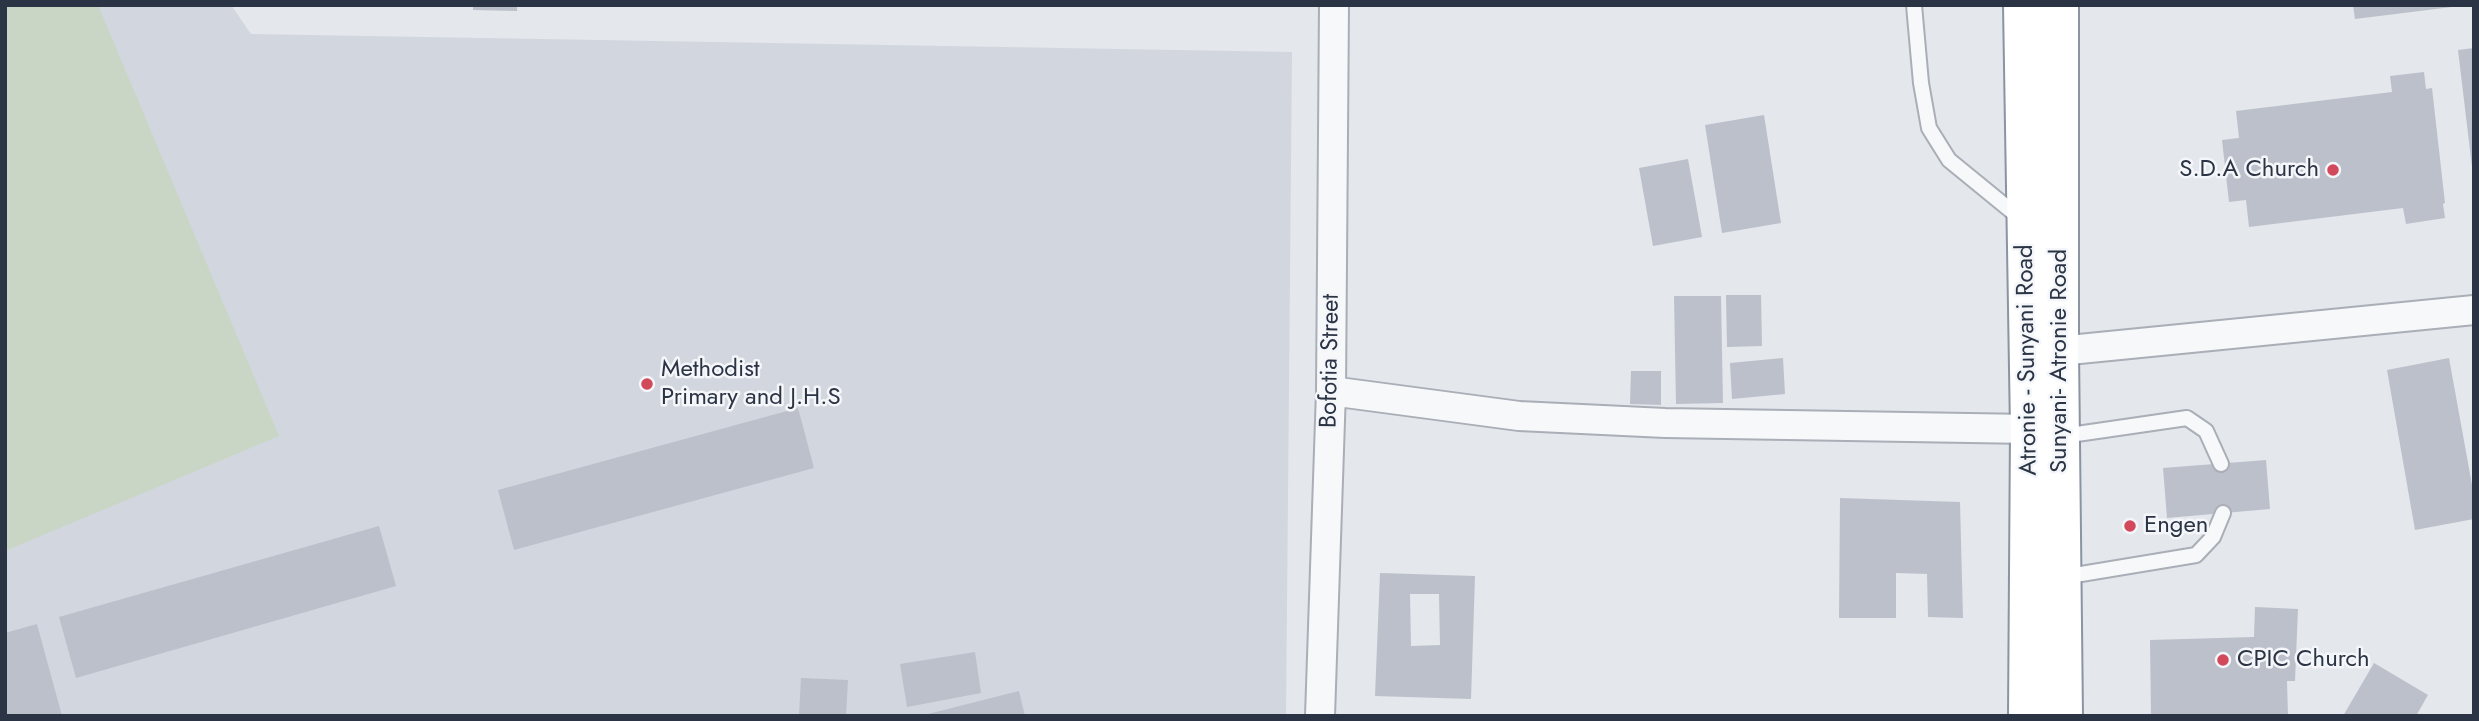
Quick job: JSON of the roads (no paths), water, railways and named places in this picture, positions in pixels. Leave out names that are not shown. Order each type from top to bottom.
[{"type":"highway","name":"Atronie - Sunyani Road","points":[[2023,5],[2026,223],[2045,433],[2028,716]]},
{"type":"highway","name":"Sunyani- Atronie Road","points":[[2059,5],[2059,351],[2045,433],[2062,578],[2063,716]]},
{"type":"street","name":"Bofotia Street","points":[[1320,716],[1331,391],[1334,5]]},
{"type":"street","points":[[2059,351],[2474,310]]},
{"type":"street","points":[[1331,391],[1519,416],[1665,423],[2045,433]]},
{"type":"lane","points":[[1914,5],[1921,83],[1929,128],[1950,160],[2026,223]]},
{"type":"lane","points":[[2045,433],[2187,418],[2206,431],[2221,464]]},
{"type":"lane","points":[[2062,578],[2196,555],[2213,537],[2223,513]]},
{"type":"place","name":"S.D.A Church","points":[[2333,170]]},
{"type":"place","name":"Methodist Primary and J.H.S","points":[[647,384]]},
{"type":"place","name":"Engen","points":[[2130,526]]},
{"type":"place","name":"CPIC Church","points":[[2223,660]]}]
